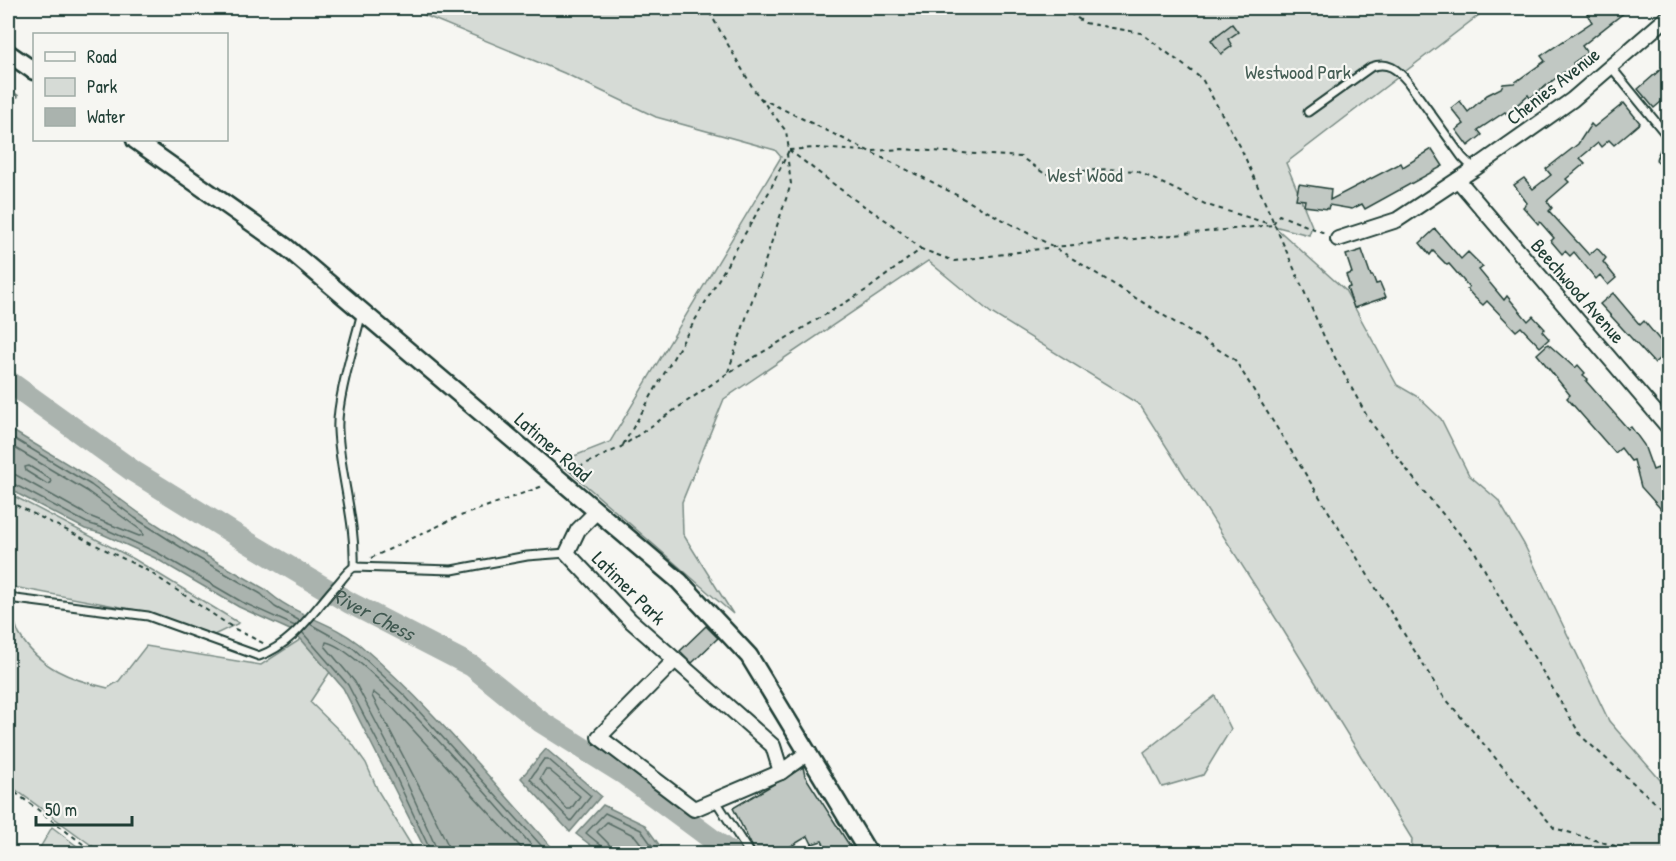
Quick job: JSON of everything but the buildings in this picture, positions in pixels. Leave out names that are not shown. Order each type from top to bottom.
[{"type":"street","name":"Chenies Avenue","points":[[1338,238],[1397,220],[1474,170],[1572,100],[1668,17]]},
{"type":"street","points":[[8,53],[33,70]]},
{"type":"street","name":"Latimer Road","points":[[136,141],[286,248],[679,581],[749,656],[869,854]]},
{"type":"street","name":"Beechwood Avenue","points":[[1458,180],[1668,427]]},
{"type":"street","name":"Latimer Park","points":[[596,512],[578,531],[567,553],[630,620],[773,747],[781,772]]},
{"type":"street","points":[[675,660],[599,737],[694,809],[781,772],[809,753]]},
{"type":"lane","points":[[1308,112],[1371,67],[1380,64],[1390,66],[1398,70],[1408,82],[1462,157],[1474,170]]},
{"type":"lane","points":[[1611,67],[1668,137]]},
{"type":"lane","points":[[1661,159],[1668,144]]},
{"type":"lane","points":[[354,567],[353,526],[342,480],[338,428],[362,312]]},
{"type":"lane","points":[[8,597],[148,616],[259,656],[275,650],[291,639],[337,585],[343,574],[354,567],[452,570],[527,556],[567,553]]},
{"type":"lane","points":[[716,801],[750,854]]},
{"type":"path","points":[[621,447],[769,192],[789,150],[786,131],[760,98],[707,8]]},
{"type":"path","points":[[1062,8],[1085,23],[1141,33],[1202,79],[1240,146],[1326,341],[1369,420],[1420,487],[1475,552],[1516,627],[1581,736],[1668,814]]},
{"type":"path","points":[[760,98],[871,151],[1054,247],[1235,360],[1448,701],[1554,828],[1642,854]]},
{"type":"path","points":[[789,150],[902,149],[1021,157],[1045,174],[1108,169],[1137,171],[1207,205],[1273,225]]},
{"type":"path","points":[[789,150],[852,198],[890,223],[921,249],[954,261],[1054,247],[1273,225]]},
{"type":"path","points":[[728,373],[791,184],[787,154]]},
{"type":"path","points":[[1273,225],[1279,215],[1338,238]]},
{"type":"path","points":[[566,474],[621,447],[728,373],[867,289],[921,249]]},
{"type":"path","points":[[354,567],[455,518],[551,483]]},
{"type":"path","points":[[8,501],[148,571],[235,629],[275,650]]},
{"type":"path","points":[[8,787],[96,854]]},
{"type":"path","points":[[45,850],[50,854]]},
{"type":"green space","name":"West Wood","points":[[407,8],[1488,8],[1286,163],[1312,226],[1309,235],[1274,226],[1345,290],[1397,385],[1418,397],[1441,419],[1469,475],[1498,500],[1524,544],[1609,721],[1668,789],[1668,853],[1411,853],[1412,839],[1140,405],[991,313],[928,261],[724,399],[682,502],[683,534],[733,614],[559,462],[610,442],[781,157],[775,150],[656,117],[564,73]]},
{"type":"green space","points":[[8,493],[134,559],[239,623],[214,635],[147,612],[8,586]]},
{"type":"green space","points":[[8,609],[27,646],[46,664],[69,676],[108,688],[119,681],[146,646],[261,665],[301,639],[330,672],[310,702],[351,742],[366,763],[378,791],[416,853],[102,853],[8,784]]},
{"type":"green space","points":[[1215,696],[1231,729],[1203,775],[1162,787],[1144,752]]},
{"type":"green space","points":[[52,827],[86,853],[37,853]]},
{"type":"water","points":[[8,428],[94,480],[196,550],[265,589],[287,606],[336,629],[359,644],[437,719],[557,853],[427,853],[343,688],[301,639],[290,630],[239,607],[155,558],[100,533],[85,529],[20,495],[8,485]]},
{"type":"water","points":[[546,749],[601,796],[570,832],[521,778]]},
{"type":"water","points":[[603,805],[645,825],[665,853],[601,853],[576,834]]},
{"type":"waterway","points":[[8,91],[17,96]]},
{"type":"waterway","name":"River Chess","points":[[8,381],[133,471],[249,543],[350,603],[472,666],[541,722],[624,774],[732,854]]},
{"type":"park label","name":"Westwood Park","points":[[1298,72]]}]
